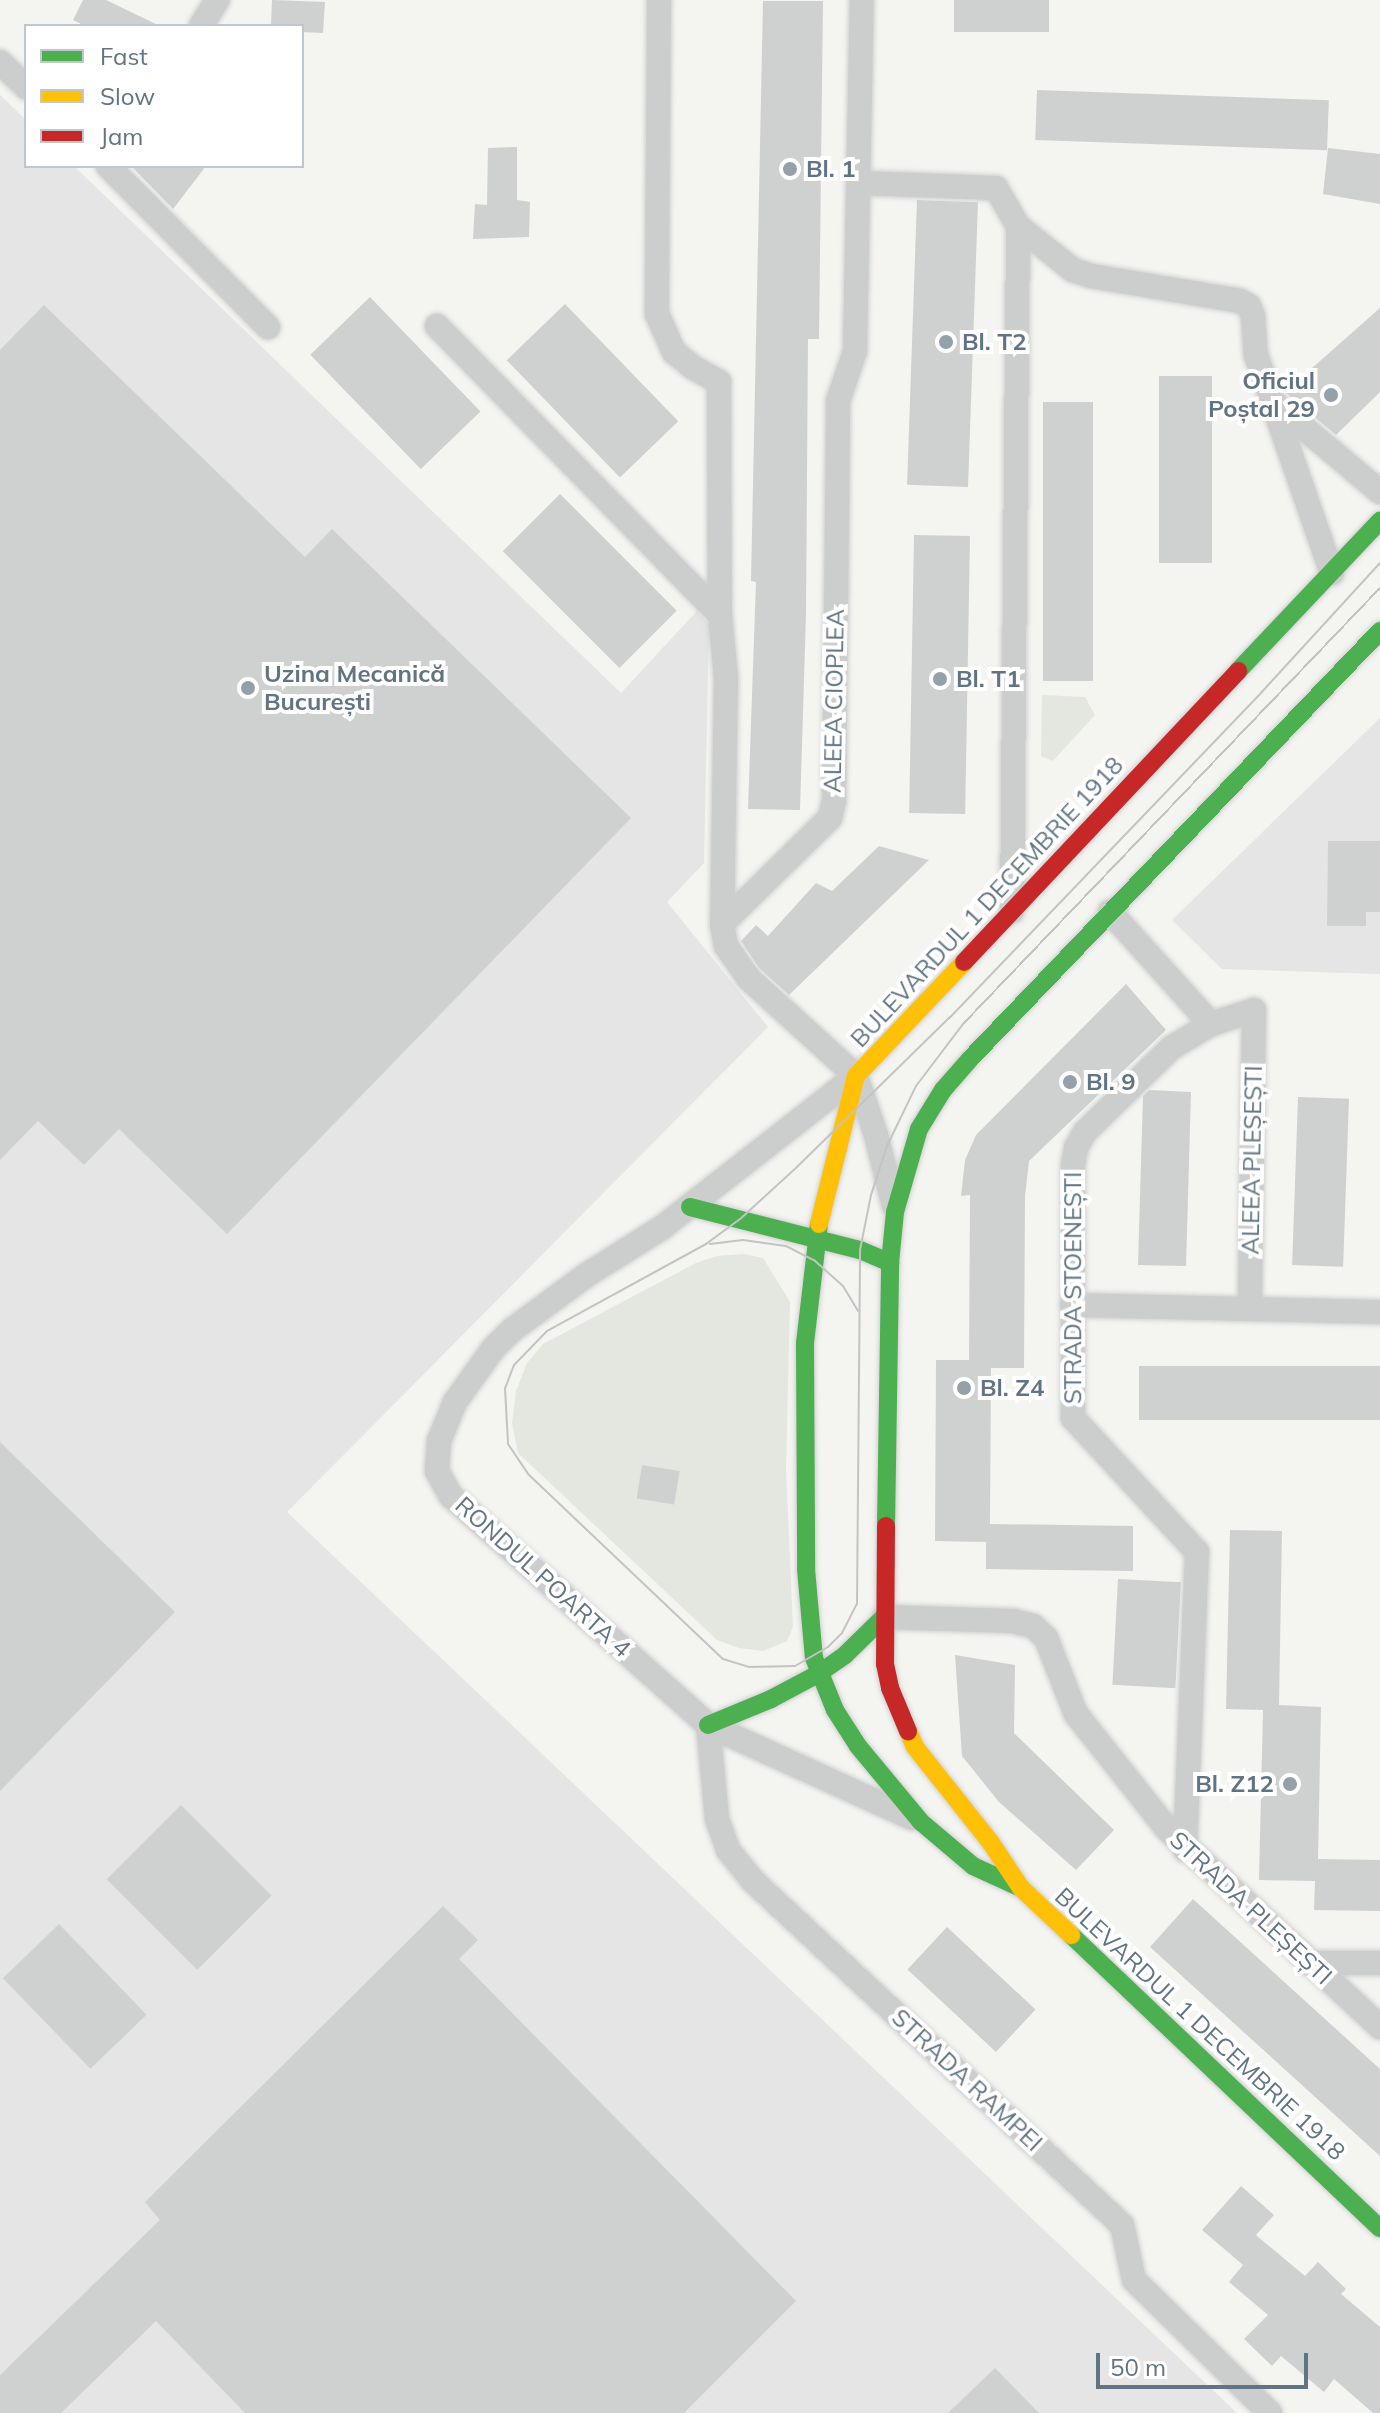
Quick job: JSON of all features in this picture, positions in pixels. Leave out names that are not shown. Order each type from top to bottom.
[{"type":"main road","name":"BULEVARDUL 1 DECEMBRIE 1918","points":[[1021,1888],[973,1866],[921,1822],[858,1746],[818,1674],[806,1569],[805,1344],[816,1239],[825,1188],[856,1076],[1380,521]]},
{"type":"main road","name":"BULEVARDUL 1 DECEMBRIE 1918","points":[[1380,631],[943,1090],[919,1129],[895,1212],[890,1263],[884,1617],[885,1664],[890,1688],[915,1747],[991,1843],[1021,1888],[1380,2228]]},
{"type":"main road","points":[[690,1207],[860,1250],[890,1263]]},
{"type":"main road","points":[[708,1725],[771,1699],[818,1674],[845,1655],[884,1617]]},
{"type":"street","points":[[202,24],[217,0]]},
{"type":"street","points":[[659,0],[657,314],[674,352],[719,382],[720,615],[726,678],[722,924],[726,946],[748,978],[856,1076],[876,1135],[895,1212]]},
{"type":"street","name":"ALEEA CIOPLEA","points":[[722,924],[830,818],[832,809],[838,401],[855,351],[862,0]]},
{"type":"street","points":[[0,62],[24,85]]},
{"type":"street","points":[[111,168],[268,327]]},
{"type":"street","points":[[859,183],[996,188],[1018,226],[1073,270],[1091,276],[1240,301],[1249,306],[1253,316],[1256,355],[1332,573]]},
{"type":"street","points":[[1012,911],[1018,226]]},
{"type":"street","points":[[437,326],[720,615]]},
{"type":"street","points":[[1271,400],[1380,492]]},
{"type":"street","points":[[1110,912],[1211,1024]]},
{"type":"street","name":"STRADA STOENEȘTI","points":[[1185,1850],[1197,1552],[1073,1418],[1076,1148],[1085,1132],[1171,1048],[1211,1024],[1254,1010]]},
{"type":"street","name":"ALEEA PLEȘEȘTI","points":[[1250,1309],[1254,1010]]},
{"type":"street","name":"RONDUL POARTA 4","points":[[856,1076],[690,1207],[534,1311],[493,1349],[455,1402],[439,1441],[437,1471],[451,1496],[708,1725],[921,1822]]},
{"type":"street","points":[[1072,1305],[1380,1312]]},
{"type":"street","name":"STRADA PLEȘEȘTI","points":[[884,1617],[1013,1621],[1033,1626],[1046,1638],[1076,1714],[1185,1850],[1380,2027]]},
{"type":"street","name":"STRADA RAMPEI","points":[[708,1725],[717,1819],[728,1850],[753,1881],[1122,2225],[1134,2280],[1270,2413]]},
{"type":"street","points":[[1309,1963],[1380,1963]]},
{"type":"shaded area","points":[[0,95],[24,118],[24,168],[76,168],[621,693],[697,611],[709,625],[704,863],[667,902],[768,1027],[287,1512],[1237,2413],[0,2413]]},
{"type":"shaded area","points":[[1042,695],[1085,697],[1095,715],[1053,761],[1041,756]]},
{"type":"shaded area","points":[[1380,718],[1380,974],[1222,969],[1172,920]]},
{"type":"shaded area","points":[[744,1254],[763,1258],[790,1302],[786,1469],[793,1627],[787,1641],[763,1651],[739,1648],[717,1640],[518,1453],[512,1423],[516,1391],[527,1363],[543,1344],[696,1263],[717,1256]]},
{"type":"building","points":[[83,0],[106,0],[156,24],[81,24],[73,20]]},
{"type":"building","points":[[272,0],[325,2],[323,33],[304,32],[304,24],[271,24]]},
{"type":"building","points":[[954,0],[1049,0],[1049,32],[954,32]]},
{"type":"building","points":[[763,1],[823,1],[819,339],[808,339],[806,614],[800,810],[748,809],[756,582],[751,581]]},
{"type":"building","points":[[1037,90],[1329,100],[1327,150],[1035,140]]},
{"type":"building","points":[[517,147],[517,200],[530,202],[529,237],[473,239],[475,204],[487,205],[488,148]]},
{"type":"building","points":[[1328,148],[1380,154],[1380,204],[1323,194]]},
{"type":"building","points":[[133,168],[204,168],[173,209]]},
{"type":"building","name":"Bl. T2","points":[[917,200],[978,202],[968,487],[907,485]]},
{"type":"building","points":[[370,297],[480,411],[421,469],[310,355]]},
{"type":"building","points":[[565,304],[678,421],[620,478],[507,360]]},
{"type":"building","name":"Uzina Mecanică București","points":[[44,305],[305,557],[332,529],[631,818],[227,1234],[119,1129],[84,1165],[38,1121],[0,1160],[0,350]]},
{"type":"building","points":[[1380,308],[1380,392],[1336,435],[1285,392]]},
{"type":"building","points":[[1159,376],[1212,376],[1212,563],[1159,563]]},
{"type":"building","points":[[1043,402],[1093,402],[1093,681],[1043,681]]},
{"type":"building","points":[[560,494],[677,611],[619,668],[503,551]]},
{"type":"building","name":"Bl. T1","points":[[914,535],[970,536],[965,814],[909,813]]},
{"type":"building","points":[[1328,841],[1380,841],[1380,912],[1366,912],[1366,926],[1327,926]]},
{"type":"building","points":[[879,846],[929,860],[789,995],[759,968],[741,941],[756,925],[768,936],[816,883],[832,891]]},
{"type":"building","name":"Bl. Z4","points":[[1126,984],[1166,1030],[1029,1161],[1025,1196],[1024,1368],[991,1368],[990,1524],[1133,1526],[1133,1571],[986,1569],[986,1542],[935,1541],[936,1360],[969,1360],[970,1195],[961,1196],[965,1160],[976,1135]]},
{"type":"building","points":[[1149,1090],[1191,1092],[1186,1266],[1138,1265],[1143,1096]]},
{"type":"building","points":[[1298,1097],[1349,1099],[1343,1267],[1292,1265]]},
{"type":"building","points":[[1139,1366],[1380,1366],[1380,1420],[1139,1420]]},
{"type":"building","points":[[0,1442],[175,1612],[0,1791]]},
{"type":"building","points":[[642,1465],[680,1471],[674,1505],[637,1499]]},
{"type":"building","name":"Bl. Z12","points":[[1230,1530],[1282,1531],[1279,1705],[1321,1707],[1318,1859],[1380,1860],[1380,1911],[1314,1910],[1315,1881],[1259,1880],[1263,1710],[1226,1709]]},
{"type":"building","points":[[1118,1579],[1181,1582],[1175,1688],[1112,1685]]},
{"type":"building","points":[[955,1655],[1015,1665],[1014,1733],[1114,1830],[1076,1870],[999,1802],[962,1756]]},
{"type":"building","points":[[181,1805],[272,1896],[197,1970],[107,1879]]},
{"type":"building","points":[[1193,1899],[1380,2069],[1380,2156],[1150,1947]]},
{"type":"building","points":[[443,1906],[478,1940],[459,1959],[796,2301],[684,2413],[245,2413],[156,2321],[61,2413],[0,2413],[0,2375],[160,2220],[145,2202]]},
{"type":"building","points":[[59,1924],[147,2015],[90,2069],[3,1978]]},
{"type":"building","points":[[947,1927],[1035,2010],[996,2052],[907,1969]]},
{"type":"building","points":[[1241,2186],[1274,2215],[1256,2235],[1305,2276],[1318,2262],[1346,2289],[1341,2294],[1380,2327],[1380,2413],[1373,2413],[1334,2379],[1324,2392],[1281,2356],[1272,2366],[1244,2339],[1268,2315],[1229,2282],[1243,2265],[1202,2230]]},
{"type":"building","points":[[995,2368],[1039,2413],[948,2413]]},
{"type":"tram line","points":[[1380,563],[1262,692],[950,1017],[797,1167],[740,1219],[706,1244],[547,1331],[514,1365],[505,1388],[508,1444],[528,1474],[723,1659],[749,1667],[795,1666],[828,1647],[842,1633],[857,1604],[860,1250],[871,1195],[887,1146],[916,1086],[963,1024],[1380,588]]},
{"type":"tram line","points":[[710,1244],[743,1240],[786,1246],[814,1260],[843,1286],[858,1311]]},
{"type":"traffic: fast","points":[[1238,671],[1380,521]]},
{"type":"traffic: fast","points":[[886,1526],[890,1263],[895,1212],[919,1129],[943,1090],[970,1059],[1380,631]]},
{"type":"traffic: fast","points":[[690,1207],[860,1250],[890,1263]]},
{"type":"traffic: fast","points":[[819,1224],[805,1344],[806,1569],[814,1658],[835,1710],[858,1746],[921,1822],[973,1866],[1021,1888]]},
{"type":"traffic: fast","points":[[708,1725],[771,1699],[818,1674],[845,1655],[884,1617]]},
{"type":"traffic: fast","points":[[1071,1935],[1380,2228]]},
{"type":"traffic: slow","points":[[819,1224],[856,1076],[964,962]]},
{"type":"traffic: slow","points":[[908,1731],[915,1747],[991,1843],[1021,1888],[1071,1935]]},
{"type":"traffic: jam","points":[[964,962],[1238,671]]},
{"type":"traffic: jam","points":[[886,1526],[885,1664],[890,1688],[908,1731]]},
{"type":"place","name":"Bl. 1","points":[[790,169]]},
{"type":"place","name":"Bl. T2","points":[[946,342]]},
{"type":"place","name":"Oficiul Poștal 29","points":[[1331,395]]},
{"type":"place","name":"Bl. T1","points":[[940,679]]},
{"type":"place","name":"Uzina Mecanică București","points":[[248,688]]},
{"type":"place","name":"Bl. 9","points":[[1070,1082]]},
{"type":"place","name":"Bl. Z4","points":[[964,1388]]},
{"type":"place","name":"Bl. Z12","points":[[1290,1784]]}]
